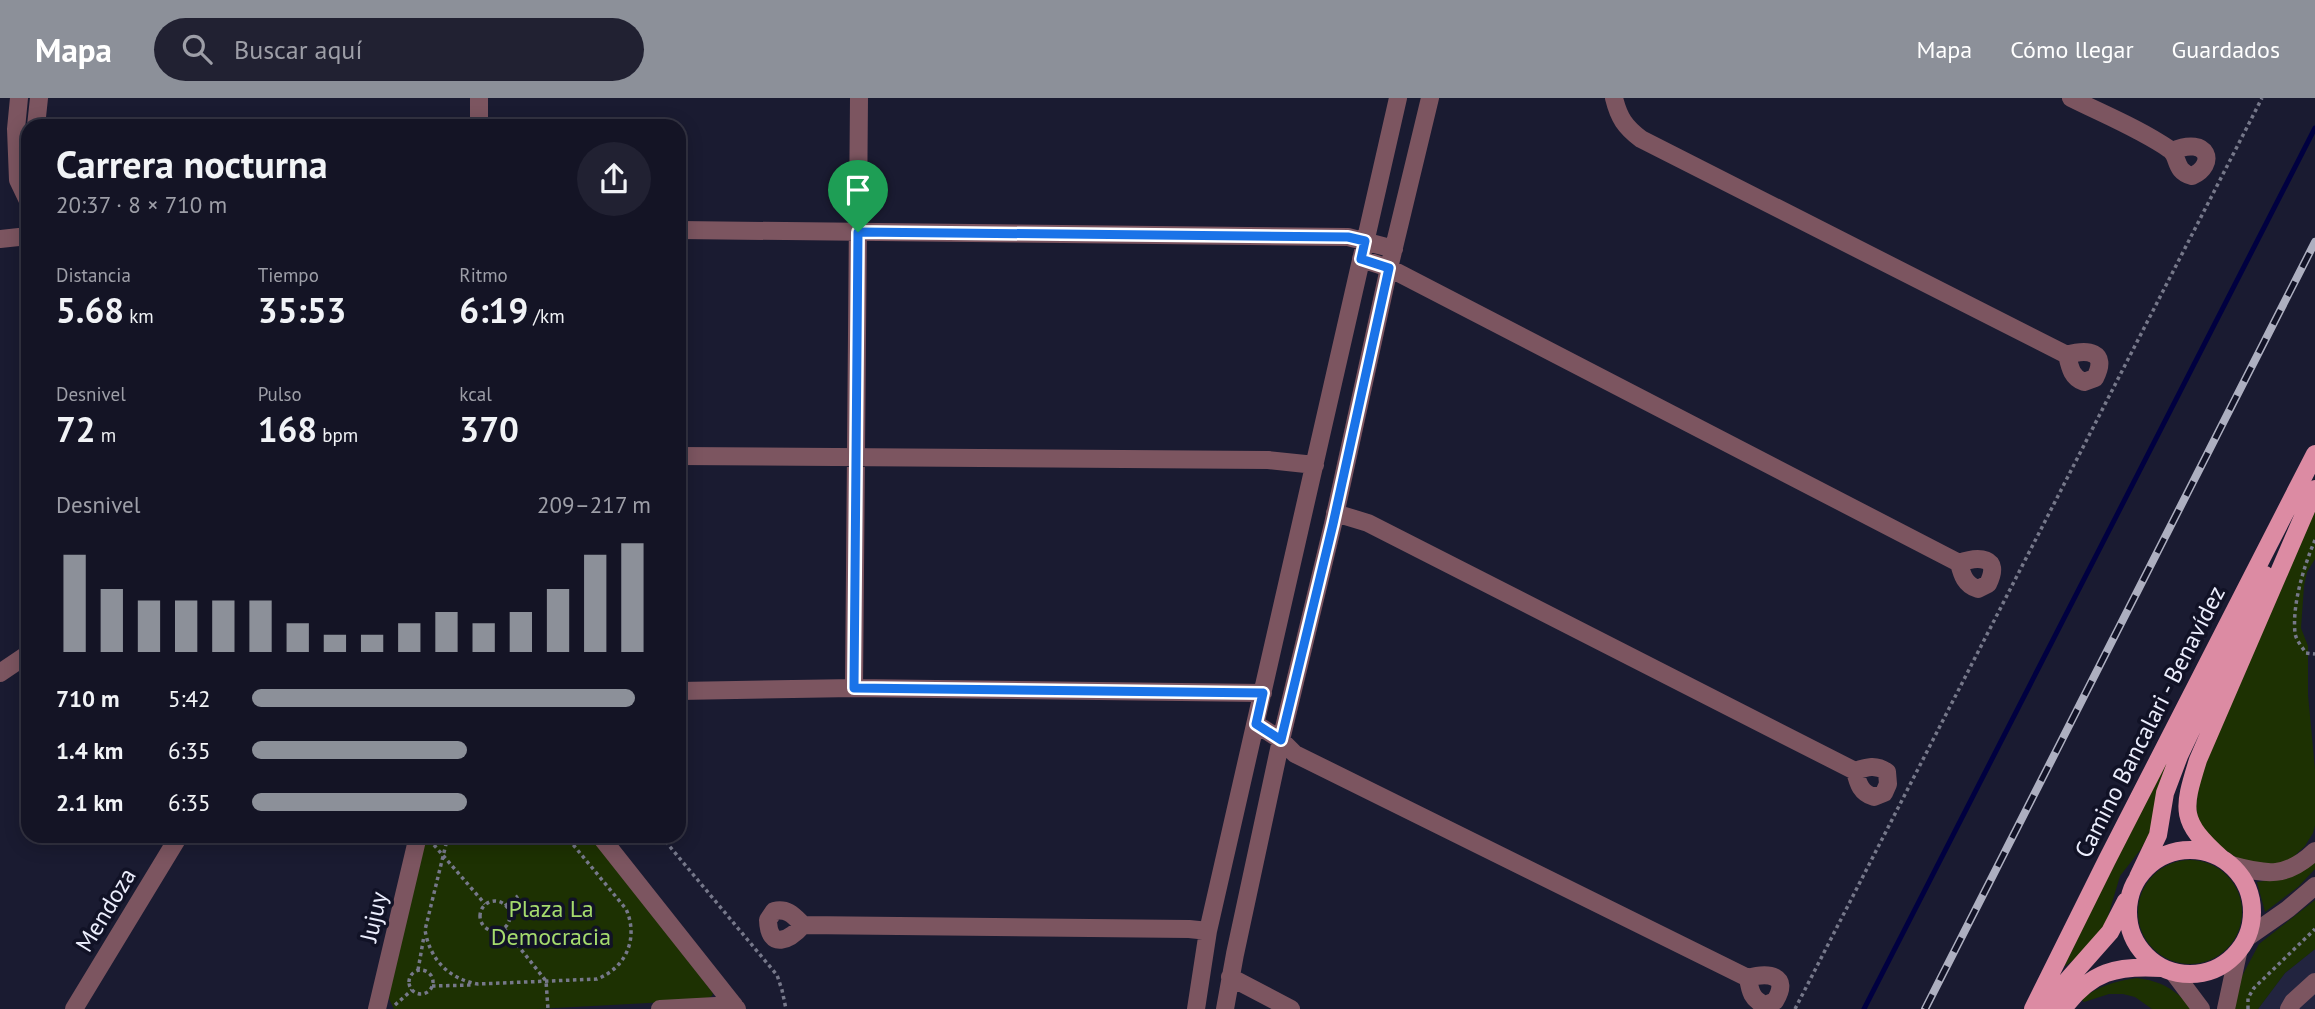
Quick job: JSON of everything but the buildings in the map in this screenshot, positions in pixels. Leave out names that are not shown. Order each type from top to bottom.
[{"type":"main road","name":"Camino Bancalari - Benavídez","points":[[2042,1009],[2110,932],[2136,881],[2158,835],[2165,793],[2179,756],[2257,595],[2314,456]]},
{"type":"main road","name":"Camino Bancalari - Benavídez","points":[[2033,1009],[2314,456]]},
{"type":"main road","name":"Camino Bancalari - Benavídez","points":[[2226,861],[2201,839],[2192,826],[2186,806],[2187,796],[2198,760],[2315,489]]},
{"type":"main road","points":[[2063,1009],[2075,993],[2108,971],[2142,967],[2202,974],[2227,963],[2238,953],[2252,924],[2251,898],[2247,886],[2226,861],[2209,852],[2182,850],[2157,859],[2136,881],[2129,901],[2131,933],[2143,953],[2168,970]]},
{"type":"street","points":[[19,98],[16,129],[18,180],[21,186]]},
{"type":"street","points":[[37,119],[39,98]]},
{"type":"street","points":[[479,98],[479,119]]},
{"type":"street","points":[[854,688],[859,98]]},
{"type":"street","points":[[1196,1009],[1207,940],[1398,98]]},
{"type":"street","points":[[1225,1009],[1281,740],[1430,98]]},
{"type":"street","points":[[1615,98],[1618,114],[1625,127],[1641,139],[2067,355]]},
{"type":"street","points":[[2071,98],[2172,150]]},
{"type":"street","points":[[686,230],[1348,237],[1394,249]]},
{"type":"street","points":[[0,239],[21,237]]},
{"type":"street","points":[[1361,259],[1389,268],[1959,563]]},
{"type":"street","points":[[686,456],[1268,460],[1313,472],[1341,486]]},
{"type":"street","points":[[1303,517],[1311,523],[1334,519],[1368,523],[1855,772]]},
{"type":"street","points":[[0,673],[21,659]]},
{"type":"street","points":[[686,691],[854,688],[1263,693]]},
{"type":"street","points":[[1256,724],[1281,740],[1295,754],[1748,978]]},
{"type":"street","name":"Mendoza","points":[[74,1009],[175,843]]},
{"type":"street","name":"Jujuy","points":[[377,1009],[416,843]]},
{"type":"street","points":[[606,843],[736,1007]]},
{"type":"street","points":[[2226,861],[2257,872],[2274,873],[2303,862],[2315,851]]},
{"type":"street","points":[[2248,937],[2315,886]]},
{"type":"street","points":[[803,925],[1189,929],[1235,954]]},
{"type":"street","points":[[2227,1009],[2238,953]]},
{"type":"street","points":[[2168,970],[2201,1009]]},
{"type":"street","points":[[2289,1009],[2315,982]]},
{"type":"street","points":[[1200,986],[1229,984],[1291,1009]]},
{"type":"street","points":[[660,1009],[736,1007]]},
{"type":"path","points":[[1795,1009],[2262,98]]},
{"type":"path","points":[[2315,540],[2304,565],[2297,599],[2295,636],[2306,653],[2315,654]]},
{"type":"path","points":[[432,843],[485,904]]},
{"type":"path","points":[[418,971],[446,843]]},
{"type":"path","points":[[432,986],[597,979],[609,975],[624,960],[631,939],[631,919],[626,909],[572,843]]},
{"type":"path","points":[[667,843],[776,975],[786,1009]]},
{"type":"path","points":[[505,906],[518,896]]},
{"type":"path","points":[[485,904],[497,901],[505,906],[509,919],[504,928]]},
{"type":"path","points":[[485,904],[480,915],[482,924],[490,930],[504,928]]},
{"type":"path","points":[[504,928],[547,981],[548,1009]]},
{"type":"path","points":[[2248,1009],[2248,998],[2254,988],[2315,929]]},
{"type":"path","points":[[425,930],[427,944],[445,970],[460,980],[478,984]]},
{"type":"path","points":[[418,971],[428,973],[432,986],[425,994],[417,994],[412,990],[409,981],[412,974],[418,971]]},
{"type":"path","points":[[391,1009],[412,990]]},
{"type":"shaded area","points":[[2315,949],[2315,1009],[2258,1009],[2285,973]]},
{"type":"green space","points":[[2315,504],[2315,559],[2307,572],[2304,586],[2301,628],[2308,646],[2308,695],[2315,769],[2315,826],[2305,846],[2291,859],[2260,868],[2240,860],[2215,843],[2200,828],[2196,808],[2199,779]]},
{"type":"green space","points":[[2174,754],[2149,834],[2120,876],[2106,923],[2087,950],[2064,967],[2164,756]]},
{"type":"green space","name":"Plaza La Democracia","points":[[424,843],[598,843],[713,993],[704,1000],[537,1009],[394,1009],[389,999]]},
{"type":"green space","points":[[2190,860],[2210,864],[2227,875],[2238,892],[2242,912],[2238,932],[2227,949],[2210,960],[2190,964],[2170,960],[2153,949],[2142,932],[2138,912],[2142,892],[2153,875],[2170,864]]},
{"type":"green space","points":[[2315,860],[2315,869],[2298,887],[2265,912],[2257,882],[2285,878]]},
{"type":"green space","points":[[2315,900],[2315,949],[2285,973],[2258,1009],[2231,1009],[2233,993],[2259,944]]},
{"type":"green space","points":[[2137,978],[2154,981],[2168,988],[2192,1009],[2152,1009],[2135,997],[2123,994],[2109,994],[2084,1002],[2081,999],[2108,985]]},
{"type":"waterway","points":[[1864,1009],[2315,128]]},
{"type":"railway","points":[[1925,1009],[2315,242]]},
{"type":"route","points":[[858,232],[1348,237],[1365,241],[1361,259],[1389,268],[1333,524],[1281,740],[1256,724],[1263,693],[854,688],[858,232]]}]
